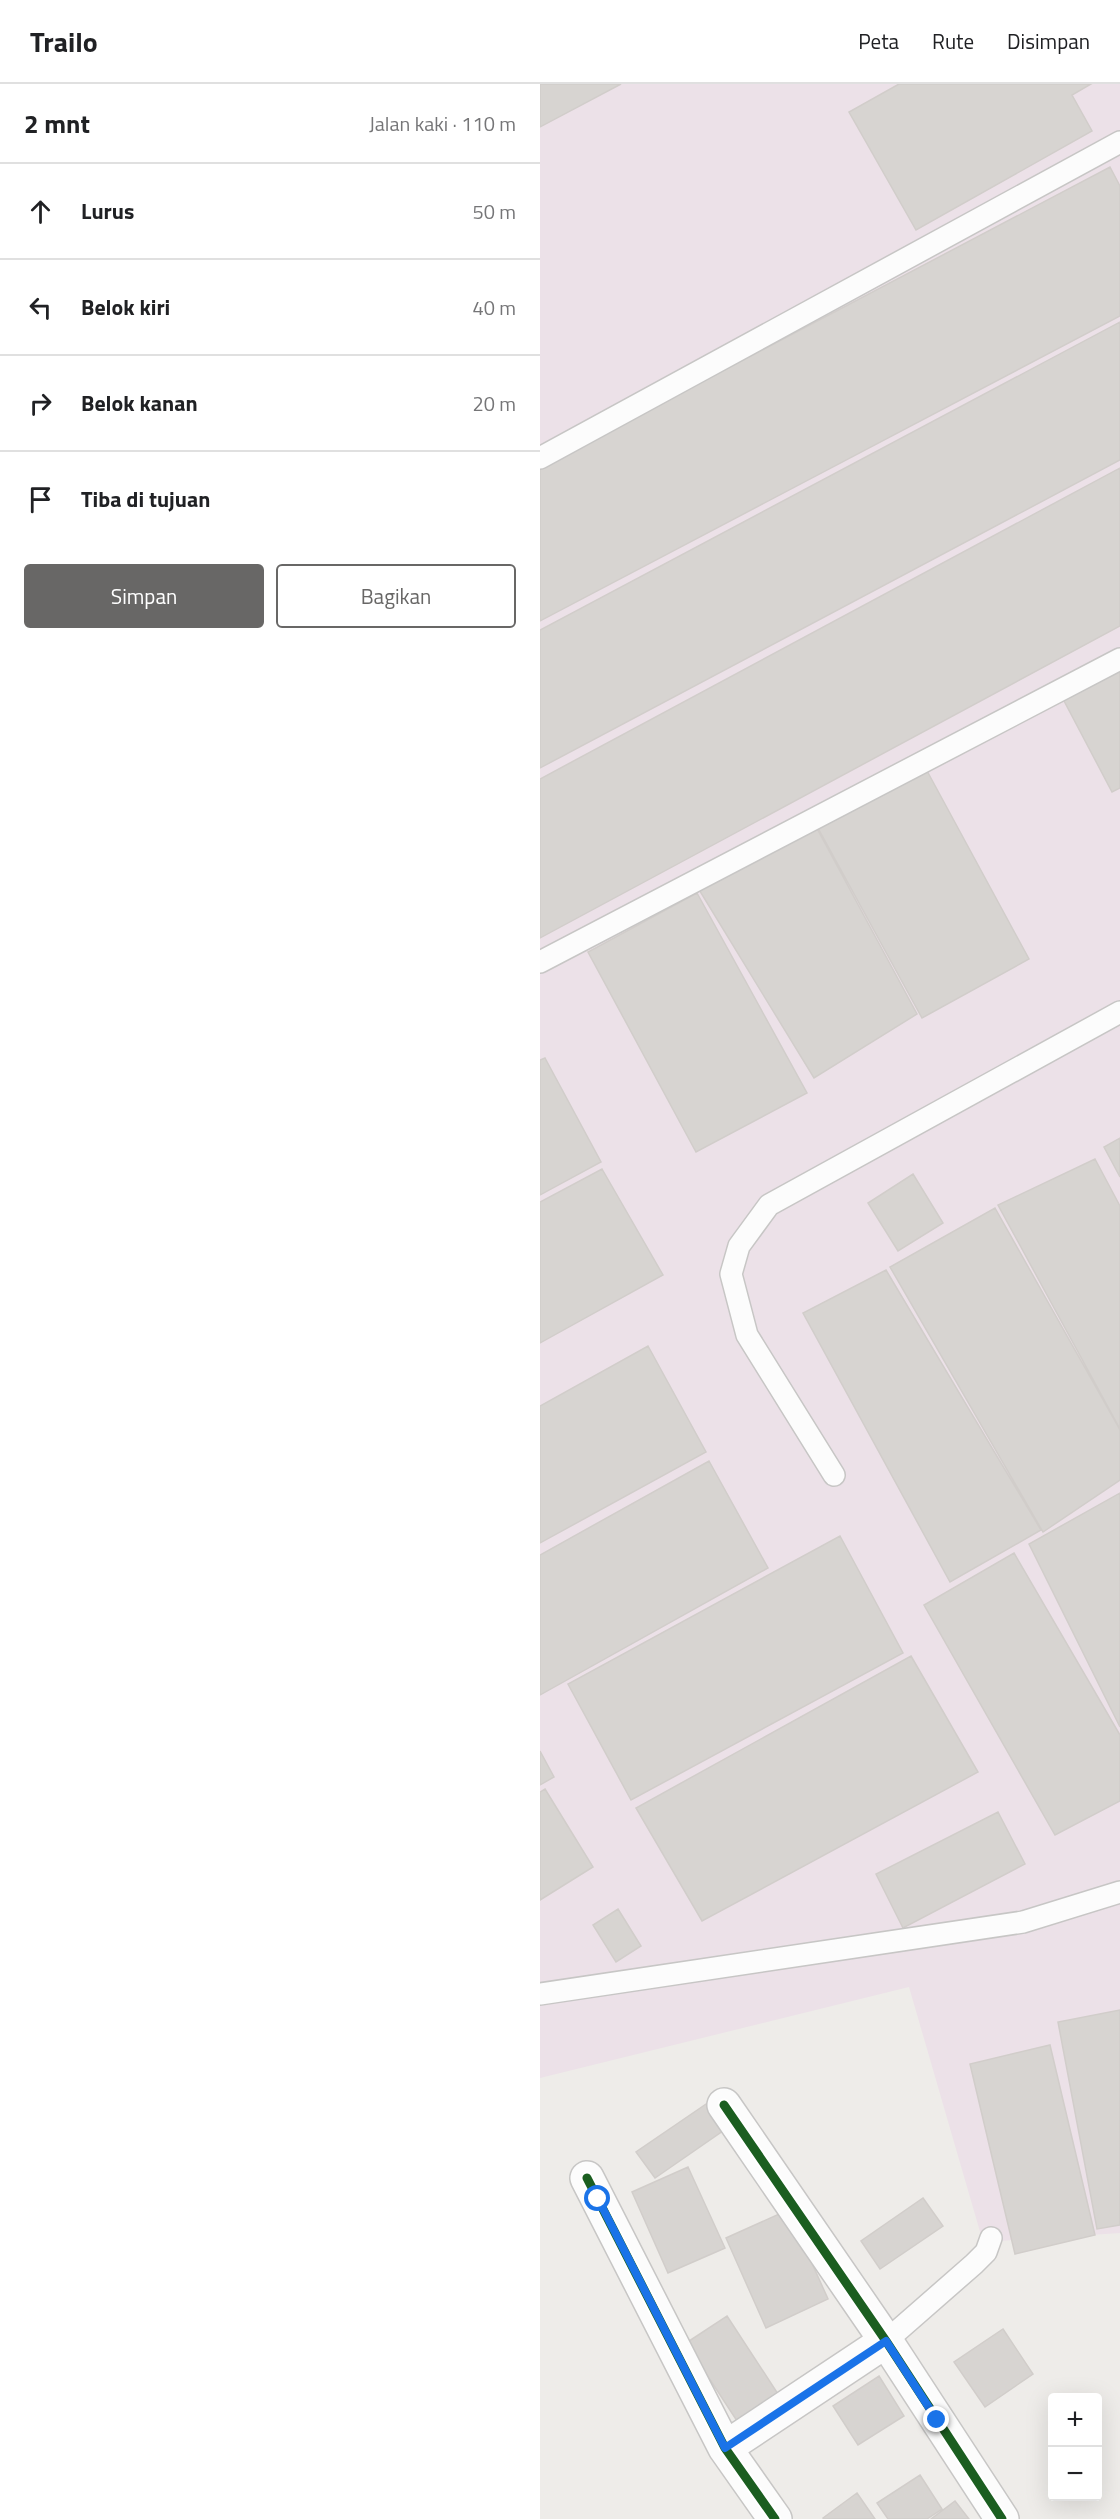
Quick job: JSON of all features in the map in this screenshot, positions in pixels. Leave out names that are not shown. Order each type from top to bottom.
[{"type":"street","points":[[724,2105],[886,2341],[1002,2519]]},
{"type":"street","points":[[587,2178],[725,2448],[775,2519]]},
{"type":"street","points":[[725,2448],[886,2341]]},
{"type":"lane","points":[[540,458],[1120,142]]},
{"type":"lane","points":[[540,962],[1120,659]]},
{"type":"lane","points":[[834,1475],[747,1335],[731,1274],[739,1246],[770,1205],[1120,1012]]},
{"type":"lane","points":[[542,1990],[1023,1922],[1120,1892]]},
{"type":"lane","points":[[886,2341],[974,2264],[986,2252],[991,2238]]},
{"type":"shaded area","points":[[540,84],[1120,84],[1120,2233],[983,2242],[909,1987],[540,2078]]},
{"type":"building","points":[[540,84],[621,84],[540,127]]},
{"type":"building","points":[[899,84],[1091,84],[1072,95],[1092,131],[916,230],[849,112]]},
{"type":"building","points":[[1110,167],[1120,186],[1120,316],[540,621],[540,467]]},
{"type":"building","points":[[1120,322],[1120,460],[540,768],[540,630]]},
{"type":"building","points":[[1120,468],[1120,626],[540,938],[540,779]]},
{"type":"building","points":[[1120,667],[1120,788],[1112,792],[1062,697]]},
{"type":"building","points":[[926,769],[1029,959],[922,1018],[818,828]]},
{"type":"building","points":[[814,823],[917,1014],[814,1078],[698,888]]},
{"type":"building","points":[[697,893],[807,1093],[696,1152],[588,952]]},
{"type":"building","points":[[545,1058],[601,1162],[540,1195],[540,1060]]},
{"type":"building","points":[[1120,1138],[1120,1177],[1104,1147]]},
{"type":"building","points":[[1095,1159],[1120,1206],[1120,1429],[998,1205]]},
{"type":"building","points":[[602,1169],[663,1275],[540,1343],[540,1202]]},
{"type":"building","points":[[913,1174],[943,1223],[898,1251],[868,1203]]},
{"type":"building","points":[[995,1208],[1120,1430],[1120,1480],[1043,1532],[890,1267]]},
{"type":"building","points":[[886,1270],[1041,1530],[950,1582],[803,1313]]},
{"type":"building","points":[[648,1346],[706,1452],[540,1543],[540,1406]]},
{"type":"building","points":[[709,1461],[768,1568],[540,1695],[540,1555]]},
{"type":"building","points":[[1120,1493],[1120,1727],[1029,1544]]},
{"type":"building","points":[[840,1536],[903,1653],[631,1800],[568,1684]]},
{"type":"building","points":[[1014,1553],[1120,1735],[1120,1801],[1055,1835],[924,1605]]},
{"type":"building","points":[[911,1656],[978,1772],[702,1921],[636,1808]]},
{"type":"building","points":[[540,1751],[554,1777],[540,1785]]},
{"type":"building","points":[[545,1789],[593,1867],[540,1900],[540,1792]]},
{"type":"building","points":[[998,1812],[1025,1864],[903,1928],[876,1874]]},
{"type":"building","points":[[618,1909],[641,1946],[616,1962],[593,1925]]},
{"type":"building","points":[[1120,2010],[1120,2225],[1097,2229],[1058,2022]]},
{"type":"building","points":[[1050,2045],[1095,2235],[1015,2254],[970,2064]]},
{"type":"building","points":[[712,2100],[730,2126],[655,2178],[636,2152]]},
{"type":"building","points":[[688,2167],[725,2248],[668,2273],[632,2192]]},
{"type":"building","points":[[923,2198],[943,2226],[880,2269],[861,2241]]},
{"type":"building","points":[[788,2210],[828,2299],[766,2328],[726,2238]]},
{"type":"building","points":[[727,2316],[780,2397],[739,2424],[686,2343]]},
{"type":"building","points":[[1003,2329],[1033,2374],[985,2407],[954,2362]]},
{"type":"building","points":[[879,2376],[904,2416],[858,2445],[833,2406]]},
{"type":"building","points":[[920,2475],[942,2509],[927,2519],[888,2519],[877,2503]]},
{"type":"building","points":[[857,2493],[875,2519],[823,2518]]},
{"type":"building","points":[[955,2501],[969,2519],[931,2519]]},
{"type":"cycle path","points":[[724,2105],[886,2341],[1002,2519]]},
{"type":"cycle path","points":[[587,2178],[725,2448],[775,2519]]},
{"type":"route","points":[[598,2199],[725,2448],[886,2341],[937,2420]]}]
